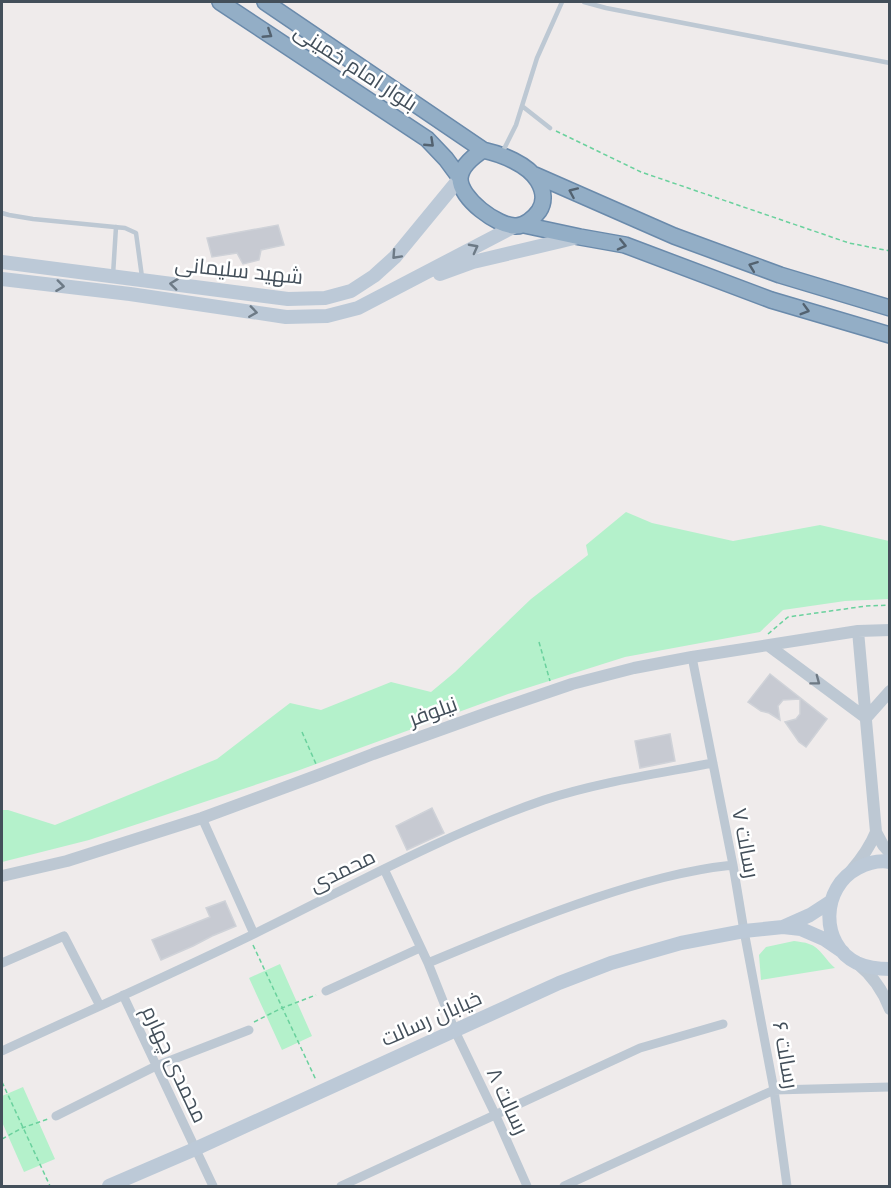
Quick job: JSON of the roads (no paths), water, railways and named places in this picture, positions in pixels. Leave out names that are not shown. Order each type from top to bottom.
[{"type":"highway","name":"بلوار امام خمینی","points":[[220,2],[427,139],[460,178]]},
{"type":"highway","name":"بلوار امام خمینی","points":[[265,2],[483,150]]},
{"type":"highway","points":[[890,308],[780,275],[684,240],[535,175],[501,155],[483,150],[472,157],[460,178],[469,199],[496,220],[505,224],[625,244],[771,300],[890,335]]},
{"type":"highway","points":[[519,225],[536,215],[543,206],[543,192],[535,175]]},
{"type":"main road","name":"شهید سلیمانی","points":[[2,262],[288,299],[325,298],[351,291],[374,276],[395,257],[460,178]]},
{"type":"main road","points":[[2,279],[286,317],[327,316],[358,308],[519,225]]},
{"type":"main road","points":[[399,288],[473,262],[580,237]]},
{"type":"main road","points":[[843,952],[833,937],[829,920],[830,902],[838,885],[850,872],[867,863],[890,862]]},
{"type":"main road","points":[[783,927],[810,915],[830,902]]},
{"type":"main road","points":[[783,927],[801,929],[824,939],[857,963],[873,969],[890,969]]},
{"type":"main road","name":"خیابان رسالت","points":[[109,1186],[559,983],[611,963],[681,943],[744,931],[783,927]]},
{"type":"street","points":[[111,292],[112,276]]},
{"type":"street","points":[[141,296],[142,280]]},
{"type":"street","name":"نیلوفر","points":[[2,876],[67,861],[202,818],[553,690],[634,668],[692,657],[858,631],[890,630]]},
{"type":"street","points":[[858,631],[876,832],[890,854]]},
{"type":"street","points":[[769,646],[866,718]]},
{"type":"street","name":"رسالت ۷","points":[[692,657],[744,931]]},
{"type":"street","points":[[866,718],[890,691]]},
{"type":"street","name":"محمدی","points":[[2,1052],[251,935],[384,869],[469,831],[546,800],[605,784],[712,763]]},
{"type":"street","points":[[202,818],[251,935]]},
{"type":"street","points":[[850,872],[865,855],[876,832]]},
{"type":"street","points":[[428,963],[547,914],[638,884],[704,868],[733,865]]},
{"type":"street","name":"۸ رسالت","points":[[384,869],[428,963],[455,1031],[527,1186]]},
{"type":"street","name":"رسالت ۶","points":[[744,931],[774,1090],[787,1186]]},
{"type":"street","points":[[2,963],[64,936],[100,1006]]},
{"type":"street","points":[[326,991],[420,948]]},
{"type":"street","points":[[857,963],[869,972],[889,1006]]},
{"type":"street","name":"محمدی چهارم","points":[[123,995],[213,1186]]},
{"type":"street","points":[[341,1186],[640,1048],[723,1024]]},
{"type":"street","points":[[56,1116],[156,1066],[249,1030]]},
{"type":"street","points":[[564,1186],[774,1090],[890,1087]]},
{"type":"lane","points":[[501,155],[516,125],[537,58],[562,2]]},
{"type":"lane","points":[[584,2],[890,63]]},
{"type":"lane","points":[[522,106],[550,129]]},
{"type":"lane","points":[[2,213],[33,219],[125,228],[136,233],[142,280]]},
{"type":"lane","points":[[112,276],[116,227]]}]
